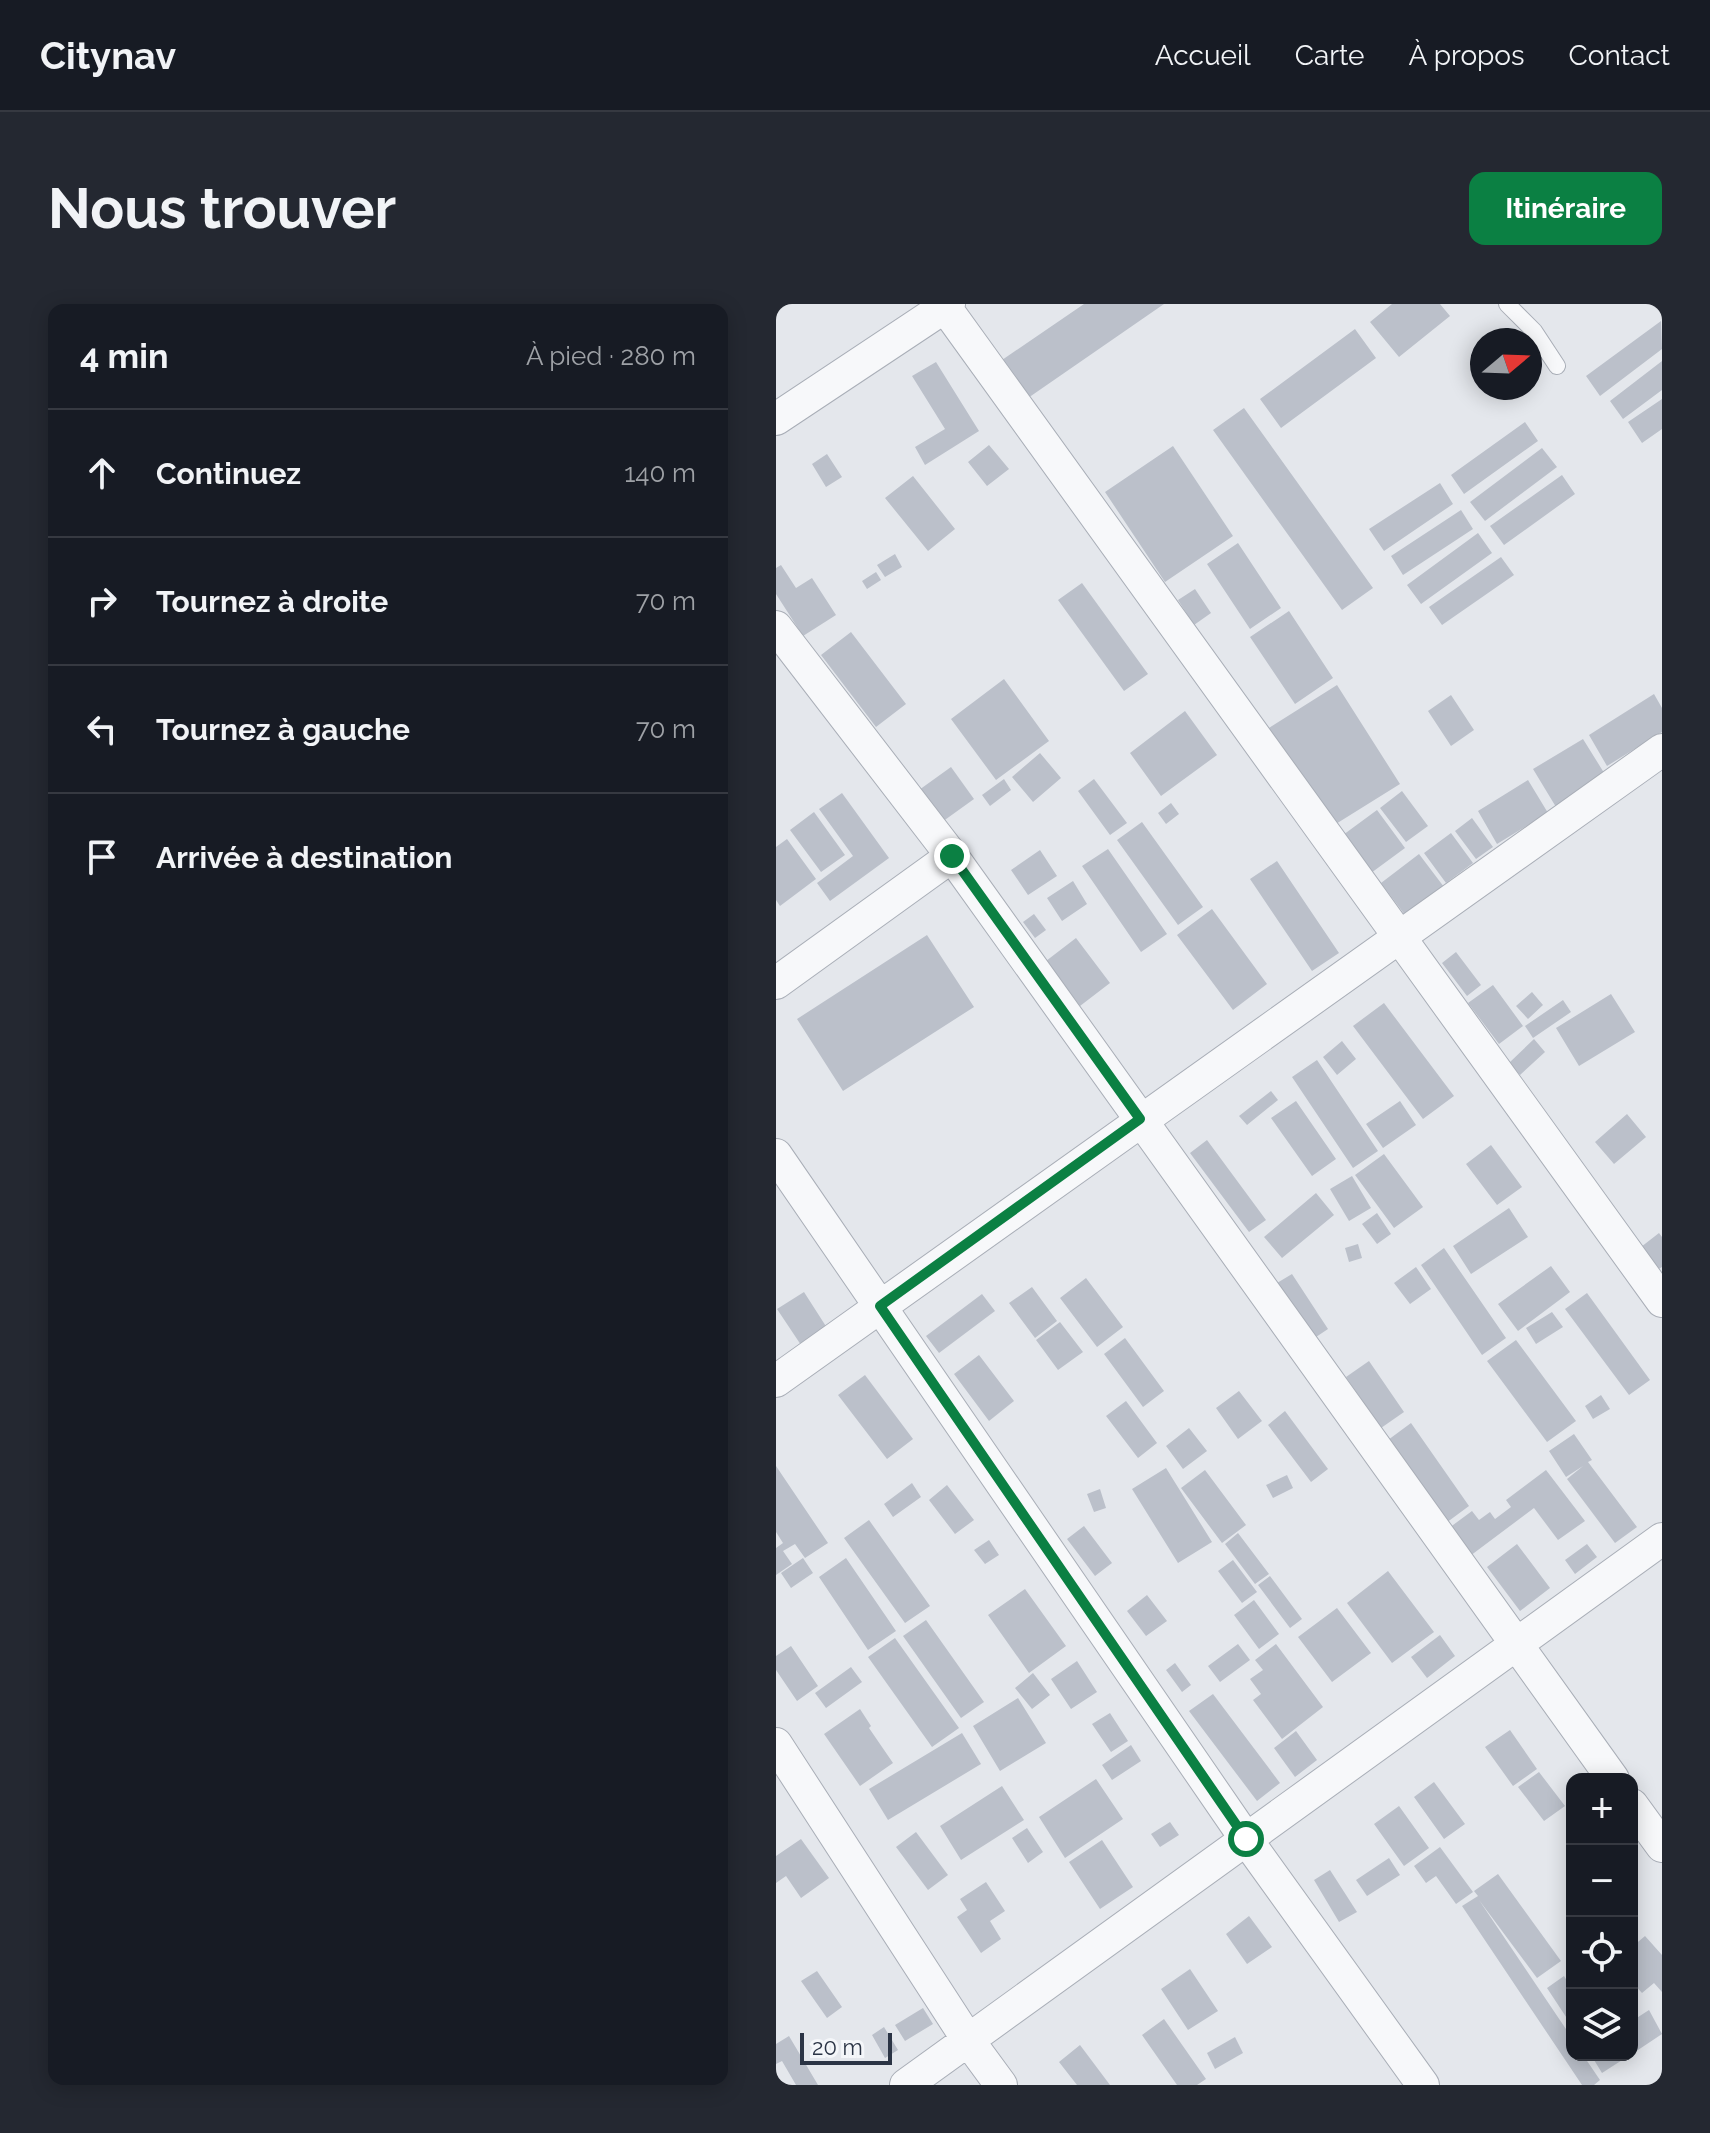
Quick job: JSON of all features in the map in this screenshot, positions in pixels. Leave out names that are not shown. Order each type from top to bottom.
[{"type":"street","points":[[776,419],[947,305],[1662,1301]]},
{"type":"street","points":[[776,627],[952,856],[1609,1773]]},
{"type":"street","points":[[776,1381],[1399,936],[1658,762]]},
{"type":"street","points":[[776,983],[952,856]]},
{"type":"street","points":[[776,1155],[1246,1839],[1423,2085]]},
{"type":"street","points":[[906,2085],[1662,1539]]},
{"type":"street","points":[[776,1744],[968,2040],[1001,2085]]},
{"type":"street","points":[[1638,1813],[1662,1846]]},
{"type":"lane","points":[[1507,304],[1534,331],[1557,366]]},
{"type":"building","points":[[1084,304],[1164,304],[1028,398],[1002,360]]},
{"type":"building","points":[[1392,304],[1440,304],[1450,316],[1399,357],[1370,322]]},
{"type":"building","points":[[1661,321],[1662,349],[1600,396],[1586,376]]},
{"type":"building","points":[[1355,329],[1376,358],[1281,428],[1260,399]]},
{"type":"building","points":[[1662,361],[1662,390],[1623,419],[1610,401]]},
{"type":"building","points":[[936,362],[979,431],[925,465],[915,447],[945,429],[912,376]]},
{"type":"building","points":[[1662,399],[1662,429],[1642,443],[1628,422]]},
{"type":"building","points":[[1244,408],[1373,588],[1342,610],[1213,430]]},
{"type":"building","points":[[1525,422],[1538,441],[1464,494],[1451,475]]},
{"type":"building","points":[[989,445],[1009,469],[987,486],[968,462]]},
{"type":"building","points":[[1173,446],[1233,536],[1165,582],[1105,492]]},
{"type":"building","points":[[1542,448],[1557,467],[1485,521],[1470,502]]},
{"type":"building","points":[[827,454],[842,477],[826,487],[812,464]]},
{"type":"building","points":[[1562,475],[1575,494],[1504,545],[1490,526]]},
{"type":"building","points":[[913,476],[955,529],[928,551],[885,498]]},
{"type":"building","points":[[1440,483],[1453,504],[1384,551],[1369,529]]},
{"type":"building","points":[[1461,510],[1473,529],[1403,575],[1391,556]]},
{"type":"building","points":[[1478,533],[1492,553],[1421,604],[1407,585]]},
{"type":"building","points":[[1238,543],[1281,608],[1250,629],[1207,564]]},
{"type":"building","points":[[895,554],[902,567],[885,577],[877,565]]},
{"type":"building","points":[[1501,557],[1514,575],[1442,625],[1429,607]]},
{"type":"building","points":[[781,565],[796,588],[812,578],[836,615],[803,636],[776,594],[776,568]]},
{"type":"building","points":[[876,572],[881,580],[867,589],[862,581]]},
{"type":"building","points":[[1082,583],[1148,674],[1124,691],[1058,600]]},
{"type":"building","points":[[1195,589],[1211,613],[1194,625],[1178,600]]},
{"type":"building","points":[[1289,611],[1333,678],[1295,704],[1250,637]]},
{"type":"building","points":[[851,632],[906,704],[876,727],[821,655]]},
{"type":"building","points":[[1004,679],[1049,741],[996,780],[951,719]]},
{"type":"building","points":[[1337,685],[1400,784],[1331,827],[1269,728]]},
{"type":"building","points":[[1654,694],[1662,708],[1662,732],[1607,766],[1589,735]]},
{"type":"building","points":[[1451,695],[1474,730],[1451,746],[1428,711]]},
{"type":"building","points":[[1185,711],[1217,755],[1161,796],[1130,753]]},
{"type":"building","points":[[1583,739],[1606,776],[1556,807],[1533,769]]},
{"type":"building","points":[[1040,753],[1061,778],[1033,802],[1012,777]]},
{"type":"building","points":[[951,767],[974,799],[942,822],[919,790]]},
{"type":"building","points":[[1004,779],[1011,790],[990,806],[982,795]]},
{"type":"building","points":[[1094,779],[1127,823],[1110,835],[1078,791]]},
{"type":"building","points":[[1528,780],[1548,813],[1497,844],[1478,811]]},
{"type":"building","points":[[1402,791],[1428,826],[1406,842],[1380,808]]},
{"type":"building","points":[[842,793],[889,858],[830,901],[817,883],[853,856],[819,809]]},
{"type":"building","points":[[1171,803],[1179,814],[1166,824],[1158,813]]},
{"type":"building","points":[[1377,810],[1405,848],[1371,873],[1343,835]]},
{"type":"building","points":[[814,812],[845,855],[821,872],[790,830]]},
{"type":"building","points":[[1472,818],[1493,847],[1476,859],[1455,831]]},
{"type":"building","points":[[1142,822],[1203,907],[1178,925],[1117,840]]},
{"type":"building","points":[[1451,833],[1473,863],[1446,883],[1424,853]]},
{"type":"building","points":[[787,839],[816,879],[780,906],[776,900],[776,847]]},
{"type":"building","points":[[1108,849],[1167,934],[1141,952],[1082,866]]},
{"type":"building","points":[[1040,850],[1057,876],[1028,895],[1011,870]]},
{"type":"building","points":[[1419,854],[1444,887],[1405,915],[1381,883]]},
{"type":"building","points":[[1277,861],[1339,953],[1312,971],[1250,879]]},
{"type":"building","points":[[1073,881],[1087,904],[1062,921],[1047,898]]},
{"type":"building","points":[[1212,909],[1267,984],[1233,1010],[1177,935]]},
{"type":"building","points":[[1034,914],[1046,930],[1035,938],[1023,922]]},
{"type":"building","points":[[927,935],[974,1007],[843,1091],[797,1019]]},
{"type":"building","points":[[1076,938],[1110,983],[1080,1006],[1046,961]]},
{"type":"building","points":[[1456,952],[1481,985],[1467,996],[1442,963]]},
{"type":"building","points":[[1493,985],[1523,1026],[1499,1044],[1468,1003]]},
{"type":"building","points":[[1532,992],[1543,1005],[1528,1019],[1516,1006]]},
{"type":"building","points":[[1611,994],[1635,1032],[1579,1066],[1556,1028]]},
{"type":"building","points":[[1563,1000],[1571,1012],[1533,1038],[1525,1026]]},
{"type":"building","points":[[1384,1003],[1454,1096],[1423,1119],[1353,1026]]},
{"type":"building","points":[[1534,1039],[1545,1052],[1520,1075],[1509,1063]]},
{"type":"building","points":[[1342,1041],[1356,1059],[1337,1075],[1323,1057]]},
{"type":"building","points":[[1317,1060],[1378,1151],[1353,1168],[1292,1077]]},
{"type":"building","points":[[1271,1091],[1278,1100],[1247,1125],[1239,1116]]},
{"type":"building","points":[[1296,1101],[1336,1159],[1312,1176],[1271,1118]]},
{"type":"building","points":[[1400,1101],[1416,1125],[1383,1148],[1366,1124]]},
{"type":"building","points":[[1627,1114],[1646,1137],[1614,1164],[1595,1142]]},
{"type":"building","points":[[1207,1140],[1266,1220],[1249,1232],[1190,1153]]},
{"type":"building","points":[[1491,1145],[1522,1187],[1497,1205],[1466,1164]]},
{"type":"building","points":[[1384,1154],[1423,1207],[1394,1228],[1355,1175]]},
{"type":"building","points":[[1352,1176],[1371,1208],[1349,1221],[1330,1189]]},
{"type":"building","points":[[1316,1193],[1334,1215],[1282,1258],[1264,1237]]},
{"type":"building","points":[[1509,1208],[1528,1237],[1471,1274],[1453,1246]]},
{"type":"building","points":[[1377,1213],[1391,1234],[1377,1244],[1362,1224]]},
{"type":"building","points":[[1659,1233],[1662,1237],[1662,1267],[1657,1270],[1641,1247]]},
{"type":"building","points":[[1358,1244],[1362,1258],[1349,1262],[1345,1248]]},
{"type":"building","points":[[1444,1248],[1506,1338],[1482,1355],[1421,1265]]},
{"type":"building","points":[[1551,1266],[1570,1292],[1518,1331],[1498,1304]]},
{"type":"building","points":[[1416,1267],[1431,1289],[1410,1304],[1394,1283]]},
{"type":"building","points":[[1292,1274],[1328,1329],[1313,1339],[1277,1283]]},
{"type":"building","points":[[1086,1278],[1123,1327],[1097,1347],[1060,1298]]},
{"type":"building","points":[[1032,1287],[1057,1321],[1035,1338],[1009,1303]]},
{"type":"building","points":[[804,1292],[829,1331],[803,1348],[777,1309]]},
{"type":"building","points":[[1587,1293],[1650,1380],[1629,1395],[1565,1309]]},
{"type":"building","points":[[982,1294],[995,1311],[939,1353],[926,1336]]},
{"type":"building","points":[[1552,1312],[1563,1327],[1536,1344],[1526,1328]]},
{"type":"building","points":[[1060,1322],[1083,1352],[1058,1370],[1036,1340]]},
{"type":"building","points":[[1125,1338],[1164,1391],[1143,1407],[1104,1354]]},
{"type":"building","points":[[1516,1340],[1576,1421],[1547,1442],[1487,1361]]},
{"type":"building","points":[[979,1355],[1014,1401],[989,1421],[954,1374]]},
{"type":"building","points":[[1369,1361],[1404,1412],[1381,1428],[1346,1377]]},
{"type":"building","points":[[865,1375],[913,1439],[887,1459],[838,1395]]},
{"type":"building","points":[[1239,1391],[1262,1421],[1238,1439],[1216,1408]]},
{"type":"building","points":[[1601,1395],[1610,1409],[1593,1419],[1585,1406]]},
{"type":"building","points":[[1126,1401],[1157,1443],[1138,1458],[1106,1416]]},
{"type":"building","points":[[1285,1411],[1328,1469],[1311,1482],[1268,1425]]},
{"type":"building","points":[[1411,1423],[1469,1506],[1446,1523],[1388,1440]]},
{"type":"building","points":[[1189,1428],[1207,1451],[1183,1469],[1166,1446]]},
{"type":"building","points":[[1574,1434],[1592,1460],[1588,1462],[1637,1527],[1615,1543],[1567,1479],[1583,1466],[1566,1477],[1549,1451]]},
{"type":"building","points":[[776,1466],[828,1543],[805,1558],[795,1544],[783,1551],[792,1564],[776,1575],[776,1548],[783,1543],[776,1532]]},
{"type":"building","points":[[1166,1468],[1212,1542],[1178,1563],[1132,1489]]},
{"type":"building","points":[[1205,1470],[1246,1525],[1222,1543],[1181,1488]]},
{"type":"building","points":[[1546,1470],[1585,1521],[1558,1540],[1534,1508],[1470,1556],[1449,1528],[1472,1511],[1479,1520],[1490,1512],[1495,1519],[1511,1507],[1506,1500]]},
{"type":"building","points":[[1287,1475],[1293,1488],[1273,1498],[1266,1485]]},
{"type":"building","points":[[912,1483],[921,1497],[893,1517],[884,1504]]},
{"type":"building","points":[[947,1485],[974,1520],[955,1534],[929,1500]]},
{"type":"building","points":[[1100,1489],[1106,1508],[1094,1512],[1087,1494]]},
{"type":"building","points":[[869,1520],[930,1606],[905,1623],[844,1538]]},
{"type":"building","points":[[1084,1526],[1112,1563],[1095,1576],[1067,1539]]},
{"type":"building","points":[[1238,1533],[1269,1574],[1255,1584],[1225,1544]]},
{"type":"building","points":[[989,1540],[999,1555],[985,1564],[974,1550]]},
{"type":"building","points":[[1517,1544],[1550,1588],[1520,1611],[1487,1567]]},
{"type":"building","points":[[1587,1544],[1597,1557],[1575,1574],[1565,1560]]},
{"type":"building","points":[[803,1558],[813,1573],[791,1588],[781,1573]]},
{"type":"building","points":[[846,1558],[896,1631],[868,1650],[819,1577]]},
{"type":"building","points":[[1233,1560],[1257,1592],[1242,1603],[1218,1571]]},
{"type":"building","points":[[1388,1571],[1434,1632],[1392,1663],[1347,1603]]},
{"type":"building","points":[[1270,1576],[1302,1619],[1290,1628],[1258,1585]]},
{"type":"building","points":[[1025,1589],[1066,1646],[1029,1673],[988,1615]]},
{"type":"building","points":[[1147,1595],[1167,1621],[1146,1636],[1127,1611]]},
{"type":"building","points":[[1254,1600],[1279,1634],[1259,1649],[1234,1615]]},
{"type":"building","points":[[1337,1608],[1371,1653],[1332,1682],[1298,1637]]},
{"type":"building","points":[[926,1620],[984,1702],[961,1718],[903,1636]]},
{"type":"building","points":[[1440,1635],[1455,1656],[1427,1678],[1411,1657]]},
{"type":"building","points":[[895,1638],[959,1728],[932,1747],[868,1657]]},
{"type":"building","points":[[1238,1644],[1250,1660],[1220,1682],[1208,1666]]},
{"type":"building","points":[[1276,1644],[1323,1707],[1282,1739],[1253,1700],[1261,1694],[1250,1679],[1263,1670],[1255,1660]]},
{"type":"building","points":[[791,1646],[818,1686],[797,1701],[776,1670],[776,1656]]},
{"type":"building","points":[[1077,1661],[1097,1692],[1071,1709],[1051,1679]]},
{"type":"building","points":[[1175,1663],[1191,1685],[1182,1692],[1166,1670]]},
{"type":"building","points":[[851,1667],[862,1682],[826,1708],[815,1693]]},
{"type":"building","points":[[1033,1673],[1050,1695],[1032,1709],[1015,1688]]},
{"type":"building","points":[[1213,1694],[1280,1783],[1257,1801],[1189,1711]]},
{"type":"building","points":[[1018,1698],[1046,1743],[1000,1771],[973,1726]]},
{"type":"building","points":[[860,1709],[893,1763],[860,1786],[824,1734]]},
{"type":"building","points":[[1110,1713],[1128,1741],[1111,1752],[1092,1724]]},
{"type":"building","points":[[1510,1730],[1537,1769],[1513,1786],[1485,1747]]},
{"type":"building","points":[[1296,1731],[1317,1760],[1295,1777],[1274,1748]]},
{"type":"building","points":[[962,1733],[981,1764],[888,1820],[869,1789]]},
{"type":"building","points":[[1131,1745],[1141,1761],[1112,1780],[1102,1765]]},
{"type":"building","points":[[1539,1772],[1565,1806],[1544,1821],[1518,1787]]},
{"type":"building","points":[[1096,1779],[1123,1819],[1065,1858],[1039,1817]]},
{"type":"building","points":[[1434,1782],[1465,1824],[1444,1839],[1414,1797]]},
{"type":"building","points":[[1002,1786],[1024,1820],[961,1860],[940,1826]]},
{"type":"building","points":[[1399,1806],[1429,1848],[1404,1866],[1374,1824]]},
{"type":"building","points":[[1170,1822],[1179,1835],[1160,1847],[1151,1834]]},
{"type":"building","points":[[1027,1828],[1043,1852],[1028,1863],[1012,1838]]},
{"type":"building","points":[[916,1832],[948,1875],[928,1890],[896,1847]]},
{"type":"building","points":[[801,1839],[829,1878],[801,1898],[786,1876],[776,1883],[776,1856]]},
{"type":"building","points":[[1102,1840],[1133,1887],[1100,1909],[1069,1862]]},
{"type":"building","points":[[1440,1847],[1473,1892],[1456,1904],[1436,1876],[1426,1883],[1414,1866]]},
{"type":"building","points":[[1389,1858],[1400,1875],[1367,1896],[1356,1880]]},
{"type":"building","points":[[1330,1870],[1357,1912],[1339,1922],[1314,1880]]},
{"type":"building","points":[[1498,1874],[1561,1961],[1537,1978],[1479,1900],[1566,2029],[1566,2061],[1587,2061],[1600,2080],[1594,2085],[1582,2085],[1462,1906],[1478,1896],[1474,1891]]},
{"type":"building","points":[[986,1882],[1005,1911],[990,1921],[1001,1939],[981,1953],[957,1917],[967,1910],[960,1899]]},
{"type":"building","points":[[1249,1916],[1272,1947],[1247,1964],[1226,1934]]},
{"type":"building","points":[[1645,1936],[1662,1955],[1662,1992],[1654,1983],[1642,1993],[1638,1989],[1638,1942]]},
{"type":"building","points":[[1190,1969],[1218,2011],[1188,2030],[1161,1989]]},
{"type":"building","points":[[817,1971],[842,2007],[827,2018],[801,1981]]},
{"type":"building","points":[[1564,1976],[1566,2017],[1547,1988]]},
{"type":"building","points":[[923,2008],[933,2024],[905,2041],[895,2025]]},
{"type":"building","points":[[1649,2010],[1662,2034],[1638,2050],[1638,2017]]},
{"type":"building","points":[[1164,2019],[1206,2079],[1197,2085],[1177,2085],[1142,2035]]},
{"type":"building","points":[[884,2027],[898,2050],[885,2058],[872,2035]]},
{"type":"building","points":[[789,2036],[818,2085],[796,2085],[782,2061],[776,2064],[776,2044]]},
{"type":"building","points":[[1235,2037],[1243,2053],[1215,2069],[1207,2053]]},
{"type":"building","points":[[1080,2045],[1110,2085],[1077,2085],[1059,2062]]},
{"type":"building","points":[[1595,2061],[1621,2061],[1602,2073]]},
{"type":"route","points":[[952,856],[1140,1119],[880,1306],[1246,1839]]}]
